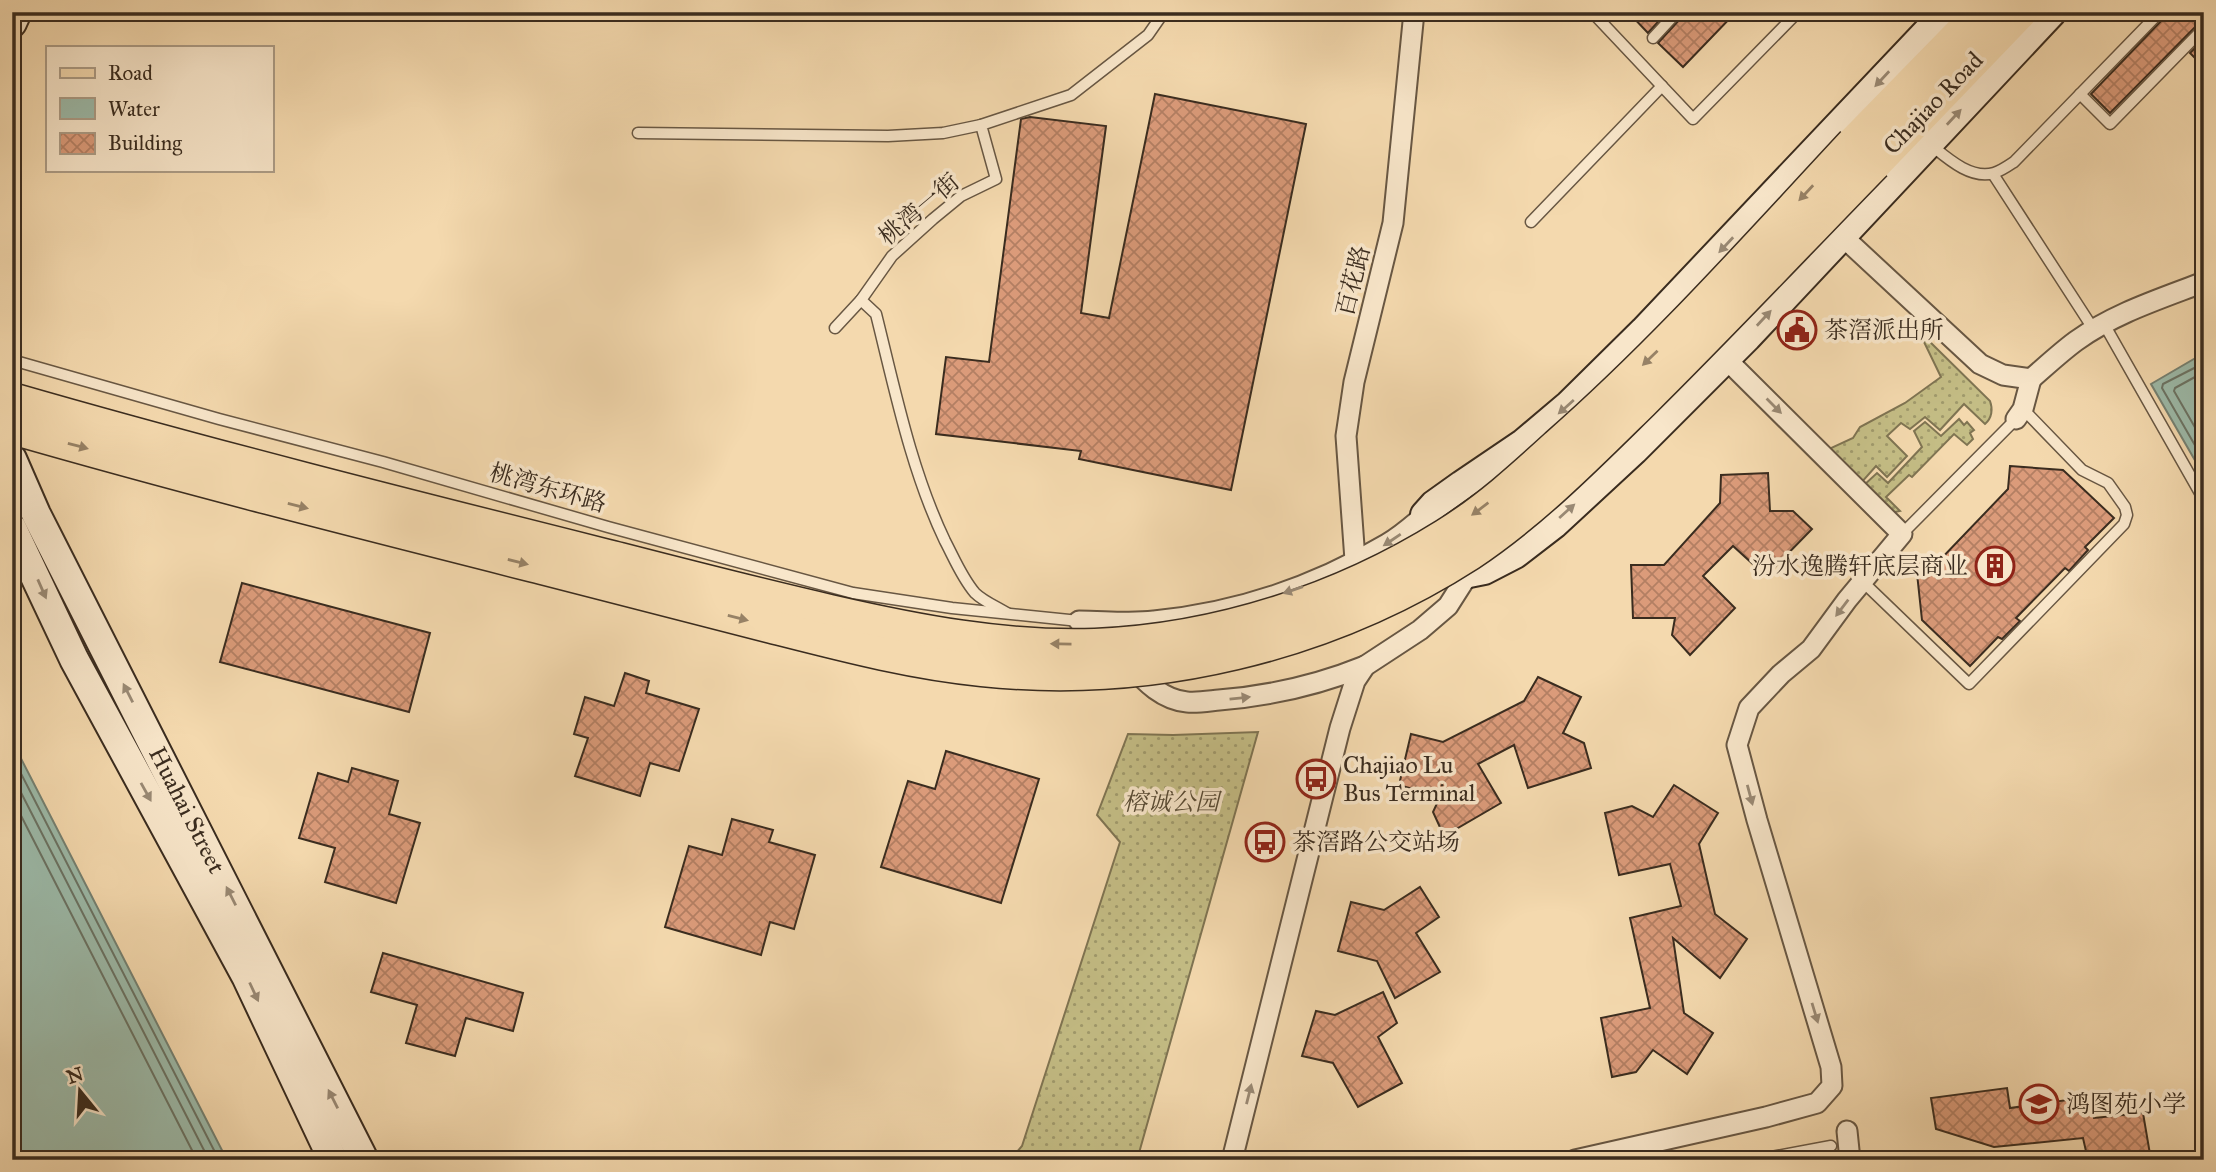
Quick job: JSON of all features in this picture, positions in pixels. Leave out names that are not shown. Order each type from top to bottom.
[{"type":"main road","name":"Chajiao Road","points":[[1864,154],[1981,12]]},
{"type":"main road","name":"Chajiao Road","points":[[1864,154],[2021,12]]},
{"type":"main road","points":[[12,399],[476,523],[905,628],[1031,643],[1094,645],[1154,639],[1219,629],[1337,591],[1389,567],[1448,533],[1518,480],[1580,425],[1864,154]]},
{"type":"main road","points":[[12,428],[244,492],[798,634],[920,662],[1048,675],[1118,673],[1182,666],[1244,651],[1322,627],[1374,606],[1472,552],[1516,519],[1689,356],[1864,154]]},
{"type":"street","points":[[12,23],[17,12]]},
{"type":"street","name":"百花路","points":[[1355,561],[1346,436],[1354,382],[1393,223],[1414,12]]},
{"type":"street","points":[[1425,515],[1424,526],[1430,545],[1440,561],[1459,572],[1469,573],[1484,570],[1515,554],[1554,524],[1634,450],[1725,358],[2052,12]]},
{"type":"street","points":[[1202,701],[1183,694],[1171,683],[1162,662],[1162,647],[1175,628],[1189,621],[1303,587],[1389,544],[1434,505],[1524,443],[1569,405],[1644,331],[1936,18]]},
{"type":"street","points":[[1841,234],[1980,364],[2003,375],[2031,379]]},
{"type":"street","points":[[2020,414],[2031,379],[2076,341],[2144,304],[2204,282]]},
{"type":"street","points":[[1575,1160],[1766,1117],[1817,1102],[1832,1086],[1831,1067],[1756,820],[1737,745],[1749,708],[1781,674],[1811,649],[1862,581],[1902,534],[1725,358]]},
{"type":"street","name":"Huahai Street","points":[[12,459],[36,514],[364,1160]]},
{"type":"street","name":"Huahai Street","points":[[12,528],[74,659],[246,976],[333,1160]]},
{"type":"street","points":[[1079,621],[1121,656],[1149,685],[1164,695],[1186,702],[1244,698],[1328,681],[1365,666],[1420,630],[1448,606],[1469,573]]},
{"type":"street","points":[[1079,621],[1152,622],[1218,612]]},
{"type":"street","points":[[1233,1160],[1340,728],[1355,681],[1365,666]]},
{"type":"street","points":[[1847,1131],[1850,1160]]},
{"type":"lane","points":[[638,133],[888,136],[943,132],[981,125],[1071,95],[1148,35],[1164,12]]},
{"type":"lane","points":[[1592,12],[1693,119],[1798,12]]},
{"type":"lane","points":[[1653,38],[1677,12]]},
{"type":"lane","points":[[1929,144],[1954,163],[1976,173],[1993,174],[2014,162],[2160,12]]},
{"type":"lane","points":[[2080,94],[2110,124],[2204,28]]},
{"type":"lane","points":[[1531,222],[1662,86]]},
{"type":"lane","name":"桃湾一街","points":[[835,328],[861,300],[892,256],[961,195],[996,179],[981,125]]},
{"type":"lane","points":[[1993,174],[2099,327],[2204,500]]},
{"type":"lane","points":[[861,300],[876,314],[906,436],[930,509],[955,560],[976,594],[1009,615]]},
{"type":"lane","name":"桃湾东环路","points":[[12,360],[853,593],[1009,615],[1079,621]]},
{"type":"lane","points":[[1862,581],[1969,684],[2124,524],[2127,515],[2125,507],[2108,483],[2082,470],[2020,414],[1902,534]]},
{"type":"lane","points":[[1940,657],[1950,647]]},
{"type":"lane","points":[[1755,1160],[1831,1146]]},
{"type":"green space","points":[[1927,339],[1990,401],[1990,416],[1985,424],[1964,404],[1940,430],[1925,417],[1910,429],[1901,423],[1887,436],[1907,456],[1887,477],[1876,466],[1861,483],[1822,455],[1853,438],[1860,427],[1905,403],[1941,377],[1924,342]]},
{"type":"green space","points":[[1959,419],[1964,425],[1967,422],[1974,430],[1970,433],[1973,439],[1967,445],[1954,434],[1912,477],[1909,475],[1886,497],[1900,511],[1891,513],[1863,486],[1877,473],[1888,483],[1922,447],[1914,431],[1925,422],[1941,436]]},
{"type":"green space","name":"榕诚公园","points":[[1258,732],[1137,1160],[1010,1160],[1022,1146],[1120,842],[1097,815],[1128,734]]},
{"type":"water","points":[[2199,356],[2204,357],[2204,476],[2151,384]]},
{"type":"water","points":[[12,741],[227,1160],[12,1160]]},
{"type":"building","points":[[1628,12],[1667,12],[1648,33]]},
{"type":"building","points":[[1684,12],[1736,12],[1683,67],[1658,43]]},
{"type":"building","points":[[2167,12],[2204,12],[2204,21],[2110,113],[2091,94]]},
{"type":"building","points":[[2204,39],[2204,67],[2190,53]]},
{"type":"building","points":[[1155,94],[1306,124],[1231,490],[1079,459],[1081,451],[936,434],[946,357],[989,362],[1021,119],[1030,117],[1106,126],[1081,313],[1109,318]]},
{"type":"building","name":"汾水逸腾轩底层商业","points":[[2010,466],[2063,470],[2114,518],[2085,547],[2088,550],[2069,571],[2065,568],[2016,618],[2020,621],[2002,639],[1998,637],[1970,666],[1922,620],[1916,564],[1938,562],[2008,489]]},
{"type":"building","points":[[1768,473],[1770,511],[1793,511],[1812,529],[1766,576],[1733,546],[1703,576],[1735,608],[1690,655],[1672,635],[1675,618],[1633,618],[1631,565],[1664,565],[1720,503],[1721,475]]},
{"type":"building","points":[[242,583],[430,633],[409,712],[220,662]]},
{"type":"building","points":[[625,673],[649,681],[646,693],[699,709],[679,771],[650,763],[640,796],[575,776],[588,738],[574,734],[585,697],[614,706]]},
{"type":"building","points":[[1538,677],[1581,697],[1563,733],[1584,743],[1591,768],[1528,788],[1514,745],[1478,764],[1501,803],[1444,836],[1433,812],[1440,797],[1399,785],[1411,734],[1443,742],[1524,701]]},
{"type":"building","points":[[946,751],[1039,779],[1001,903],[881,867],[908,781],[935,789]]},
{"type":"building","points":[[352,768],[398,781],[389,814],[420,823],[396,903],[325,882],[335,848],[299,838],[318,773],[348,782]]},
{"type":"building","points":[[1674,785],[1718,813],[1699,844],[1715,914],[1747,939],[1720,978],[1673,938],[1684,1013],[1713,1033],[1687,1074],[1653,1050],[1636,1072],[1612,1077],[1601,1018],[1650,1008],[1630,918],[1681,906],[1670,864],[1619,875],[1605,813],[1632,806],[1653,817]]},
{"type":"building","points":[[732,819],[773,830],[769,842],[815,855],[794,929],[770,922],[761,955],[665,927],[689,846],[722,855]]},
{"type":"building","points":[[1420,887],[1439,917],[1416,933],[1440,972],[1395,998],[1377,961],[1338,951],[1351,902],[1384,910]]},
{"type":"building","points":[[383,953],[523,993],[513,1031],[466,1018],[455,1056],[406,1043],[417,1005],[371,992]]},
{"type":"building","points":[[1383,992],[1397,1023],[1378,1037],[1402,1083],[1358,1107],[1333,1063],[1302,1056],[1316,1011],[1335,1015]]},
{"type":"building","points":[[2007,1088],[2010,1108],[2088,1097],[2094,1118],[2143,1113],[2151,1160],[2088,1160],[2083,1138],[1994,1147],[1936,1129],[1931,1098]]},
{"type":"place","name":"茶滘派出所","points":[[1797,330]]},
{"type":"place","name":"汾水逸腾轩底层商业","points":[[1995,566]]},
{"type":"place","name":"Chajiao Lu Bus Terminal","points":[[1316,779]]},
{"type":"place","name":"茶滘路公交站场","points":[[1265,842]]},
{"type":"place","name":"鸿图苑小学","points":[[2039,1104]]}]
